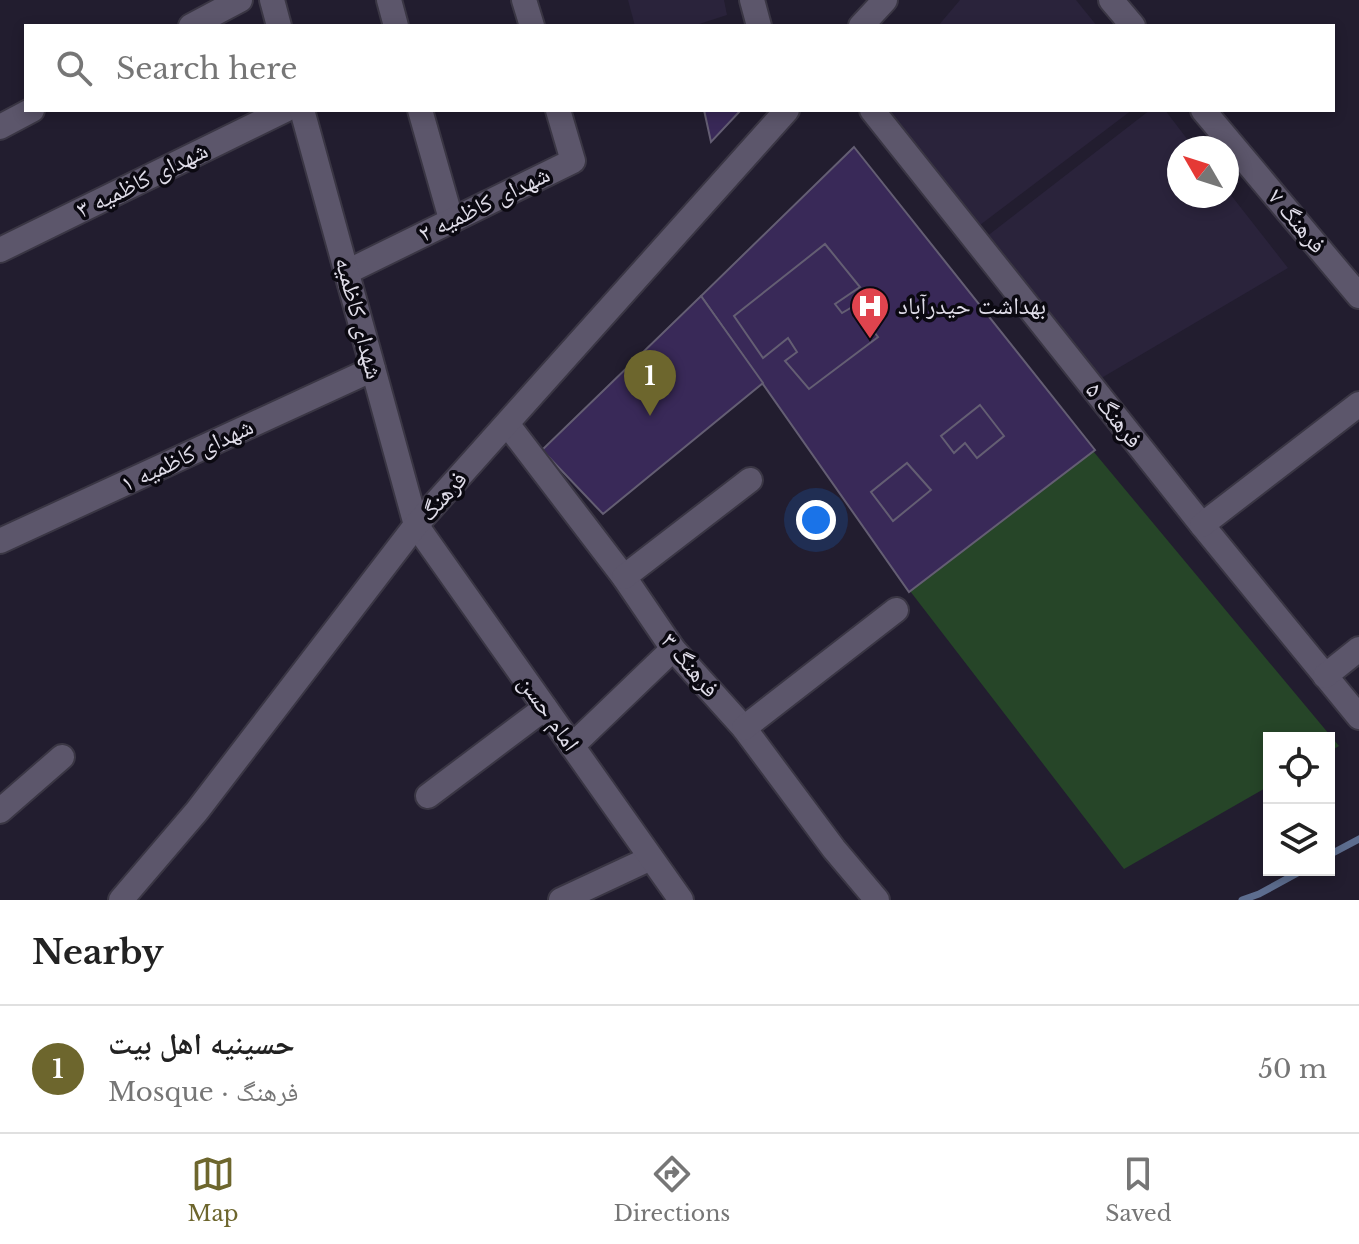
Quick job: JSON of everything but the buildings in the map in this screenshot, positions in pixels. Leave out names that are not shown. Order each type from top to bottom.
[{"type":"street","points":[[195,24],[240,0]]},
{"type":"street","points":[[272,0],[278,24]]},
{"type":"street","points":[[389,0],[395,24]]},
{"type":"street","points":[[524,0],[531,24]]},
{"type":"street","points":[[752,0],[758,24]]},
{"type":"street","points":[[863,24],[885,0]]},
{"type":"street","points":[[1111,0],[1131,24]]},
{"type":"street","points":[[0,127],[28,112]]},
{"type":"street","name":"شهدای کاظمیه ۳","points":[[0,250],[281,112]]},
{"type":"street","name":"شهدای کاظمیه","points":[[303,112],[416,525]]},
{"type":"street","points":[[421,112],[451,219]]},
{"type":"street","name":"شهدای کاظمیه ۲","points":[[347,272],[573,161],[559,112]]},
{"type":"street","name":"فرهنگ","points":[[121,900],[197,811],[416,525],[783,112]]},
{"type":"street","name":"فرهنگ ۵","points":[[874,112],[1359,717]]},
{"type":"street","name":"فرهنگ ۷","points":[[1205,112],[1359,296]]},
{"type":"street","name":"شهدای کاظمیه ۱","points":[[0,541],[373,369]]},
{"type":"street","points":[[1202,525],[1359,404]]},
{"type":"street","name":"فرهنگ ۳","points":[[508,425],[624,577],[673,649],[744,728],[834,849],[877,900]]},
{"type":"street","points":[[624,577],[750,480]]},
{"type":"street","name":"امام حسن","points":[[416,525],[681,900]]},
{"type":"street","points":[[744,728],[896,610]]},
{"type":"street","points":[[572,746],[673,649]]},
{"type":"street","points":[[1325,676],[1359,649]]},
{"type":"street","points":[[428,796],[545,708]]},
{"type":"street","points":[[0,811],[62,757]]},
{"type":"street","points":[[561,900],[651,858]]},
{"type":"shaded area","points":[[628,0],[724,0],[727,15],[699,24],[634,24]]},
{"type":"shaded area","points":[[960,0],[1076,0],[1095,24],[940,24]]},
{"type":"shaded area","points":[[886,112],[1129,112],[976,228]]},
{"type":"shaded area","points":[[1147,112],[1167,112],[1185,136],[1167,136],[1167,208],[1239,208],[1239,205],[1288,268],[1098,380],[986,237]]},
{"type":"green space","points":[[1093,451],[1327,732],[1263,732],[1263,789],[1124,869],[910,591]]},
{"type":"waterway","points":[[1335,852],[1359,839]]},
{"type":"waterway","points":[[1242,900],[1292,876]]},
{"type":"place","name":"بهداشت حیدرآباد","points":[[870,340]]},
{"type":"place","name":"حسینیه اهل بیت","points":[[650,416]]}]
